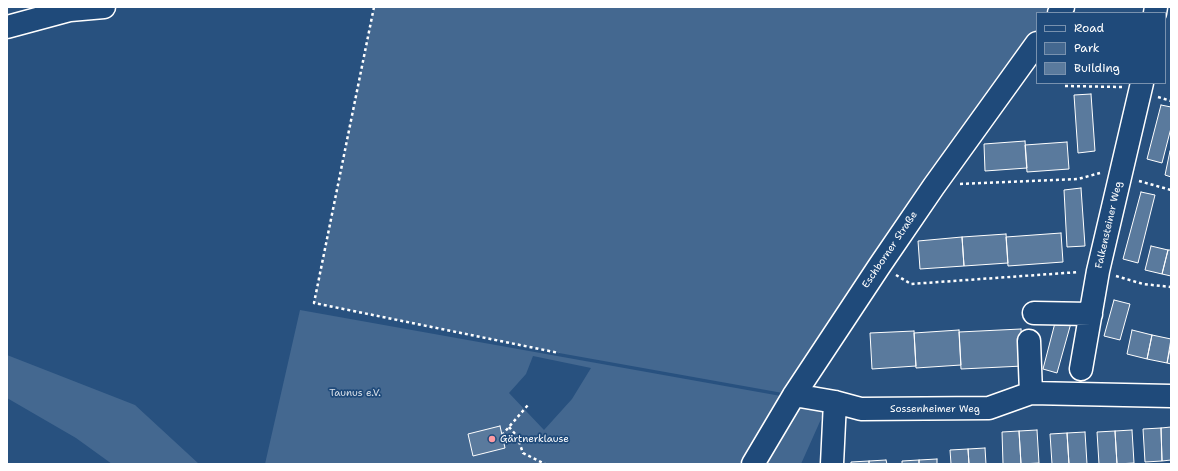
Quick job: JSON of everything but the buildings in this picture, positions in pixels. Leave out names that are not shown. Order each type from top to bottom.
[{"type":"street","points":[[7,27],[70,10],[104,7]]},
{"type":"street","name":"Eschborner Straße","points":[[753,464],[794,394],[880,265],[934,186],[1036,44]]},
{"type":"street","name":"Falkensteiner Weg","points":[[1081,369],[1098,271],[1142,84]]},
{"type":"street","points":[[1034,313],[1090,314]]},
{"type":"street","points":[[1029,341],[1031,393]]},
{"type":"street","name":"Sossenheimer Weg","points":[[794,394],[861,409],[989,408],[1031,393],[1171,396]]},
{"type":"street","points":[[832,464],[835,402]]},
{"type":"path","points":[[374,7],[314,304],[559,353]]},
{"type":"path","points":[[982,183],[1078,179],[1100,173],[1171,190]]},
{"type":"path","points":[[880,265],[911,284],[1098,271],[1143,284],[1171,287]]},
{"type":"path","points":[[502,435],[528,405]]},
{"type":"path","points":[[509,427],[517,436],[523,453],[545,464]]},
{"type":"green space","points":[[374,7],[1063,7],[1060,12],[1036,12],[1036,44],[794,395],[559,353],[314,303]]},
{"type":"green space","name":"Taunus e.V.","points":[[300,310],[792,398],[753,464],[265,464]],"holes":[[[533,356],[591,368],[572,399],[544,430],[509,393],[526,374]],[[500,426],[504,448],[473,455],[468,434]]]},
{"type":"green space","points":[[7,355],[135,405],[199,464],[112,464],[76,438],[7,398]]},
{"type":"green space","points":[[791,406],[826,408],[801,464],[757,464]]},
{"type":"place","name":"Gärtnerklause","points":[[492,439]]}]
